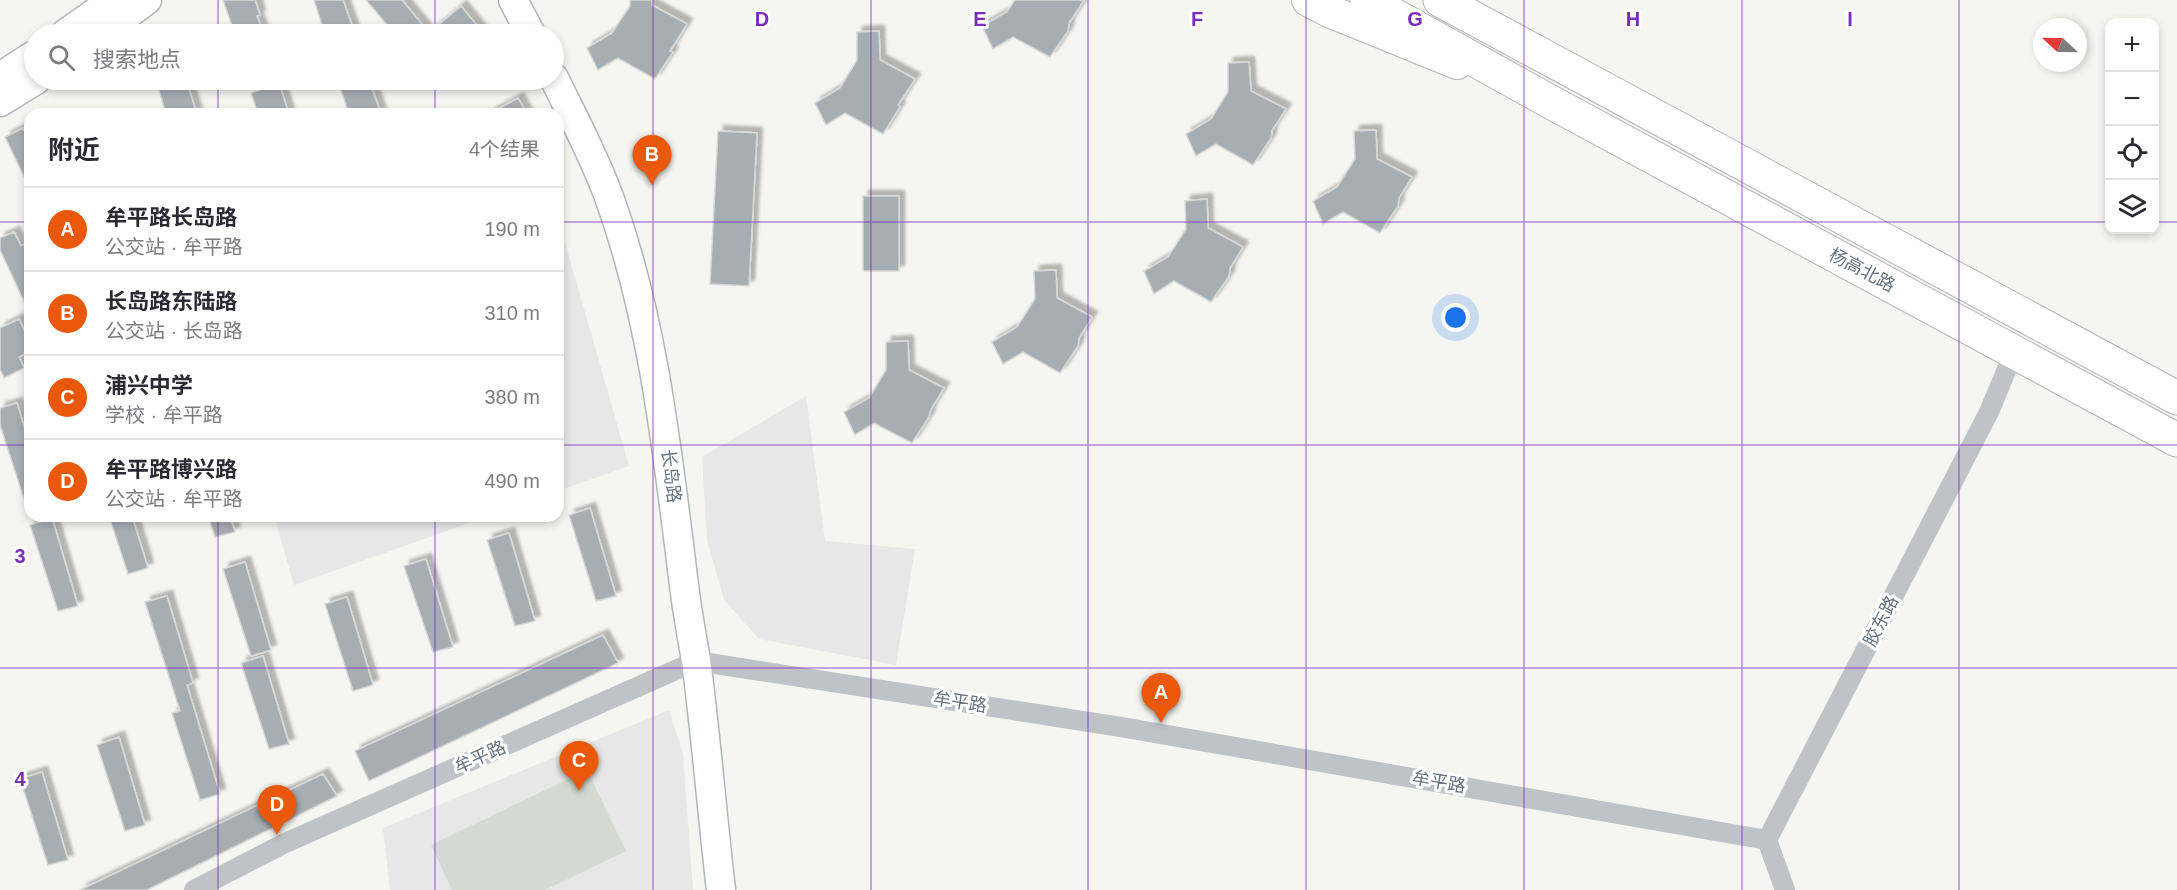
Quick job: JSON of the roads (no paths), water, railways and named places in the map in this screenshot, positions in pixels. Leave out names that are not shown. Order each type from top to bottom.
[{"type":"highway","name":"杨高北路","points":[[1367,0],[2177,440]]},
{"type":"highway","name":"杨高北路","points":[[1440,0],[2177,398]]},
{"type":"main road","name":"杨高北路","points":[[1308,0],[1329,11],[1547,99]]},
{"type":"main road","name":"杨高北路","points":[[1466,0],[1565,67]]},
{"type":"main road","name":"杨高北路","points":[[2031,318],[2177,380]]},
{"type":"street","points":[[79,24],[113,0]]},
{"type":"street","points":[[115,24],[147,0]]},
{"type":"street","points":[[513,0],[526,24]]},
{"type":"street","points":[[0,77],[24,61]]},
{"type":"street","points":[[0,102],[24,87]]},
{"type":"street","name":"长岛路","points":[[560,90],[609,196],[635,283],[653,359],[696,661],[722,890]]},
{"type":"street","name":"胶东路","points":[[1767,840],[1989,412],[2014,352]]},
{"type":"street","name":"牟平路","points":[[194,890],[283,844],[696,661],[1121,727],[1767,840]]},
{"type":"street","points":[[1767,840],[1785,890]]},
{"type":"place","name":"长岛路东陆路","points":[[652,185]]},
{"type":"place","name":"牟平路长岛路","points":[[1161,723]]},
{"type":"place","name":"浦兴中学","points":[[579,791]]},
{"type":"place","name":"牟平路博兴路","points":[[277,835]]}]
